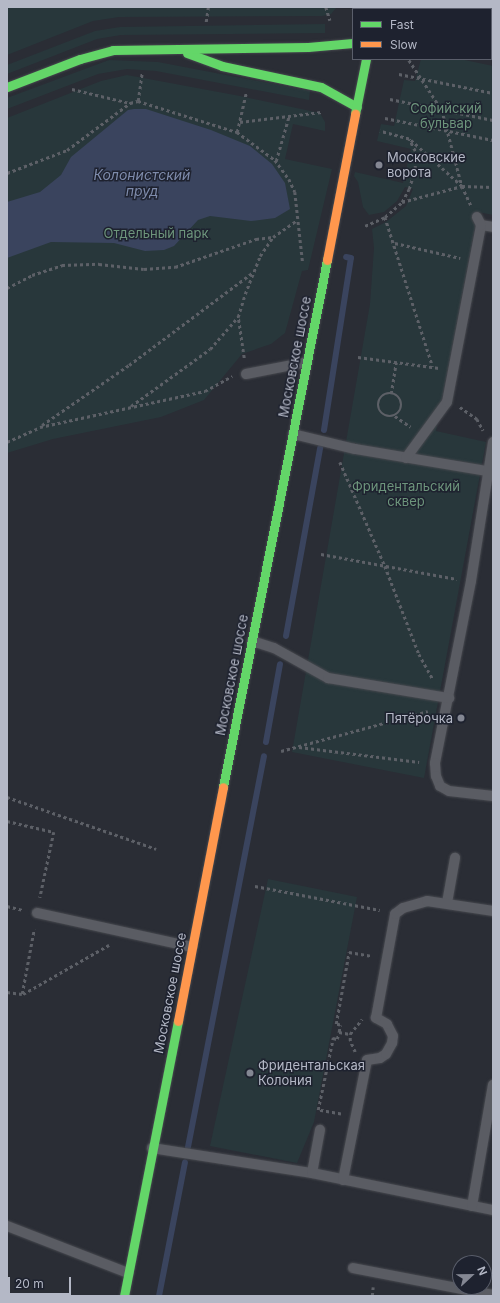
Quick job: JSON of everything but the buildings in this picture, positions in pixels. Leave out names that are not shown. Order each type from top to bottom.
[{"type":"main road","points":[[7,87],[80,59],[113,50],[308,48],[352,43]]},
{"type":"main road","points":[[176,50],[222,66],[321,87],[357,107]]},
{"type":"main road","name":"Московское шоссе","points":[[124,1296],[366,60]]},
{"type":"lane","points":[[406,458],[448,400],[474,262],[479,221],[493,227]]},
{"type":"lane","points":[[246,374],[307,362]]},
{"type":"lane","points":[[293,434],[406,458],[491,472]]},
{"type":"lane","points":[[493,444],[491,472],[448,702],[435,763],[436,776],[440,786],[449,792],[493,796]]},
{"type":"lane","points":[[252,641],[274,648],[328,678],[448,702]]},
{"type":"lane","points":[[447,903],[455,858]]},
{"type":"lane","points":[[343,1180],[367,1060],[380,1058],[386,1054],[392,1043],[387,1024],[376,1018],[395,914],[419,902],[447,903],[493,911]]},
{"type":"lane","points":[[37,913],[192,947]]},
{"type":"lane","points":[[472,1206],[493,1085]]},
{"type":"lane","points":[[312,1173],[320,1130]]},
{"type":"lane","points":[[152,1148],[312,1173],[493,1210]]},
{"type":"lane","points":[[7,1226],[128,1273]]},
{"type":"lane","points":[[353,1268],[493,1295]]},
{"type":"path","points":[[206,22],[208,7]]},
{"type":"path","points":[[326,7],[330,20]]},
{"type":"path","points":[[409,60],[442,110],[462,186],[479,221]]},
{"type":"path","points":[[138,101],[142,73]]},
{"type":"path","points":[[399,74],[493,93]]},
{"type":"path","points":[[72,89],[130,103]]},
{"type":"path","points":[[237,132],[246,94]]},
{"type":"path","points":[[390,98],[493,120]]},
{"type":"path","points":[[7,173],[67,150],[130,103],[138,101],[237,132],[276,162],[289,179],[298,209],[296,221],[303,268]]},
{"type":"path","points":[[240,122],[327,112]]},
{"type":"path","points":[[276,162],[289,116]]},
{"type":"path","points":[[385,118],[493,140]]},
{"type":"path","points":[[380,131],[409,139],[462,186]]},
{"type":"path","points":[[365,226],[385,217],[402,202],[409,189],[415,169],[415,151],[409,139]]},
{"type":"path","points":[[402,202],[462,186],[493,187]]},
{"type":"path","points":[[385,217],[433,367]]},
{"type":"path","points":[[129,408],[210,349],[238,317],[260,256],[273,237],[296,221]]},
{"type":"path","points":[[7,288],[32,275],[62,265],[99,264],[144,269],[175,267],[256,239],[273,237]]},
{"type":"path","points":[[394,242],[474,262]]},
{"type":"path","points":[[7,442],[40,427],[129,365],[253,272]]},
{"type":"path","points":[[40,427],[205,391],[230,376],[246,374],[238,317]]},
{"type":"path","points":[[358,357],[453,371]]},
{"type":"path","points":[[391,394],[396,362]]},
{"type":"path","points":[[391,394],[397,397],[401,406],[399,413],[388,417],[381,413],[378,406],[383,396],[391,394]]},
{"type":"path","points":[[448,400],[477,419],[493,444]]},
{"type":"path","points":[[281,751],[448,702],[428,673],[419,654],[385,566],[339,460]]},
{"type":"path","points":[[321,554],[471,581]]},
{"type":"path","points":[[297,747],[423,762]]},
{"type":"path","points":[[7,797],[156,850]]},
{"type":"path","points":[[7,821],[54,832],[22,994]]},
{"type":"path","points":[[255,886],[395,914]]},
{"type":"path","points":[[7,992],[22,994],[131,933]]},
{"type":"path","points":[[356,1117],[318,1110],[333,1038],[337,1039],[339,1032],[340,1025],[336,1024],[349,952],[386,959]]},
{"type":"path","points":[[367,1060],[355,1053],[351,1047],[350,1034],[357,1022],[363,1019],[376,1018]]},
{"type":"path","points":[[339,1032],[350,1034]]},
{"type":"green space","points":[[7,7],[337,7],[331,14],[322,16],[119,17],[93,21],[7,55]]},
{"type":"green space","points":[[325,24],[325,33],[121,35],[97,39],[7,74],[7,65],[95,31],[120,27]]},
{"type":"green space","points":[[109,60],[158,62],[310,91],[309,100],[156,71],[127,69],[98,74],[7,109],[7,98]]},
{"type":"green space","name":"Фридентальский сквер","points":[[421,60],[465,60],[493,66],[493,215],[478,212],[436,431],[486,442],[424,778],[292,752],[370,304],[374,248],[372,229],[386,222],[406,206],[413,189],[405,187],[397,201],[384,212],[369,215],[363,207],[358,182],[354,176],[355,172],[403,183],[411,149],[377,141],[381,124],[394,126],[404,80],[415,81]]},
{"type":"green space","name":"Отдельный парк","points":[[127,75],[240,96],[320,113],[325,122],[325,131],[293,124],[285,159],[332,169],[308,270],[302,271],[285,333],[271,344],[242,354],[204,400],[161,417],[53,439],[7,453],[7,118],[101,81]]},
{"type":"green space","points":[[268,879],[357,897],[314,1122],[297,1163],[210,1146]]},
{"type":"water","name":"Колонистский пруд","points":[[146,109],[211,130],[250,146],[272,164],[285,183],[290,209],[275,218],[251,221],[210,216],[198,220],[174,246],[164,250],[145,251],[114,243],[51,242],[7,258],[7,202],[40,192],[61,175],[71,157],[128,110]]},
{"type":"waterway","points":[[324,430],[351,258],[346,257]]},
{"type":"waterway","points":[[286,636],[320,448]]},
{"type":"waterway","points":[[266,742],[280,664]]},
{"type":"waterway","points":[[188,1147],[264,756]]},
{"type":"waterway","points":[[159,1296],[185,1162]]},
{"type":"traffic: fast","points":[[7,87],[80,59],[113,50],[308,47],[352,43]]},
{"type":"traffic: fast","points":[[187,53],[222,66],[321,87],[357,107]]},
{"type":"traffic: fast","points":[[355,114],[366,60]]},
{"type":"traffic: fast","points":[[223,787],[327,260]]},
{"type":"traffic: fast","points":[[124,1296],[178,1021]]},
{"type":"traffic: slow","points":[[327,260],[355,114]]},
{"type":"traffic: slow","points":[[178,1021],[223,787]]},
{"type":"place","name":"Московские ворота","points":[[379,165]]},
{"type":"place","name":"Пятёрочка","points":[[461,718]]},
{"type":"place","name":"Фридентальская Колония","points":[[250,1073]]},
{"type":"park label","name":"Софийский бульвар","points":[[446,116]]}]
